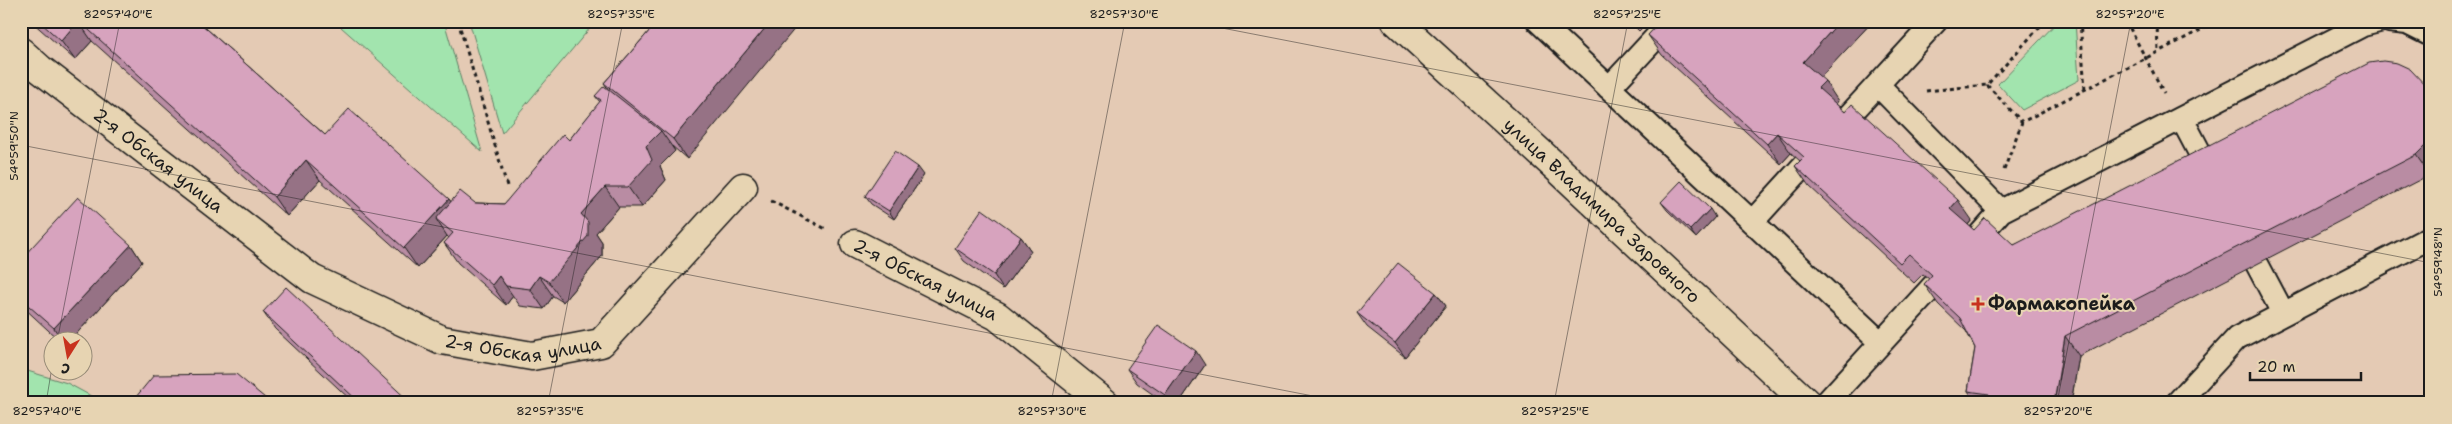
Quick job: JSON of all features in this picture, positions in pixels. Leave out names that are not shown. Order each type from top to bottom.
[{"type":"street","name":"улица Владимира Заровного","points":[[1396,21],[1558,169],[1807,403]]},
{"type":"street","name":"2-я Обская улица","points":[[21,52],[40,70],[312,278],[442,340],[532,356],[601,344],[743,187]]},
{"type":"street","name":"2-я Обская улица","points":[[855,244],[997,316],[1105,403]]},
{"type":"lane","points":[[1538,21],[1881,343]]},
{"type":"lane","points":[[1845,120],[1883,90],[1936,21]]},
{"type":"lane","points":[[1976,239],[1997,207],[2180,120],[2363,25],[2379,21]]},
{"type":"lane","points":[[2389,21],[2408,23],[2431,35]]},
{"type":"lane","points":[[1609,88],[1660,33]]},
{"type":"lane","points":[[1883,90],[1997,207]]},
{"type":"lane","points":[[2180,120],[2210,172]]},
{"type":"lane","points":[[1752,222],[1804,165]]},
{"type":"lane","points":[[2177,403],[2237,338],[2431,237]]},
{"type":"lane","points":[[2257,264],[2283,313]]},
{"type":"lane","points":[[1826,403],[1935,284]]},
{"type":"path","points":[[458,21],[507,186]]},
{"type":"path","points":[[1883,90],[1987,84],[2045,21]]},
{"type":"path","points":[[2080,21],[2085,90]]},
{"type":"path","points":[[2126,21],[2180,120]]},
{"type":"path","points":[[2156,21],[2158,52]]},
{"type":"path","points":[[1997,207],[2022,122],[2218,21]]},
{"type":"path","points":[[1987,84],[2022,122]]},
{"type":"path","name":"2-я Обская улица","points":[[743,187],[855,244]]},
{"type":"green space","points":[[345,21],[444,21],[482,152],[341,27]]},
{"type":"green space","points":[[469,21],[596,21],[502,133]]},
{"type":"green space","points":[[2058,21],[2075,21],[2079,80],[2022,110],[1998,84]]},
{"type":"green space","points":[[21,369],[42,375],[42,382],[67,383],[104,403],[21,403]]},
{"type":"building","points":[[39,21],[78,21],[61,41]]},
{"type":"building","points":[[79,21],[198,21],[325,135],[349,109],[449,199],[404,248],[306,160],[274,197]]},
{"type":"building","points":[[658,21],[771,21],[673,139],[604,83]]},
{"type":"building","points":[[1655,21],[1840,21],[1803,62],[1825,81],[1818,88],[1845,112],[1852,104],[1958,200],[1950,209],[1974,230],[1985,218],[2014,245],[2369,63],[2383,61],[2397,63],[2410,69],[2429,89],[2431,94],[2431,135],[2426,145],[2416,155],[2065,336],[2054,403],[2034,401],[2034,403],[1988,403],[1989,394],[1968,391],[1975,348],[1960,318],[1924,284],[1932,275],[1909,254],[1900,263],[1795,166],[1804,157],[1777,133],[1767,144],[1648,35],[1658,24]]},
{"type":"building","points":[[604,86],[661,131],[646,146],[652,160],[628,187],[605,187],[581,214],[588,222],[588,236],[549,282],[539,276],[530,289],[506,286],[499,276],[492,285],[444,243],[453,233],[436,219],[460,191],[475,203],[504,204],[563,134],[569,140],[601,100],[595,96]]},
{"type":"building","points":[[895,151],[918,167],[889,211],[865,196]]},
{"type":"building","points":[[1681,181],[1710,209],[1690,230],[1661,202]]},
{"type":"building","points":[[78,197],[131,245],[54,328],[21,299],[21,259]]},
{"type":"building","points":[[982,209],[1021,237],[994,275],[955,248]]},
{"type":"building","points":[[1398,263],[1436,293],[1395,343],[1357,313]]},
{"type":"building","points":[[286,287],[411,403],[360,403],[263,312]]},
{"type":"building","points":[[1158,325],[1196,351],[1165,395],[1127,369]]},
{"type":"building","points":[[236,374],[271,403],[131,403],[154,375]]},
{"type":"place","name":"Фармакопейка","points":[[1978,304]]}]
